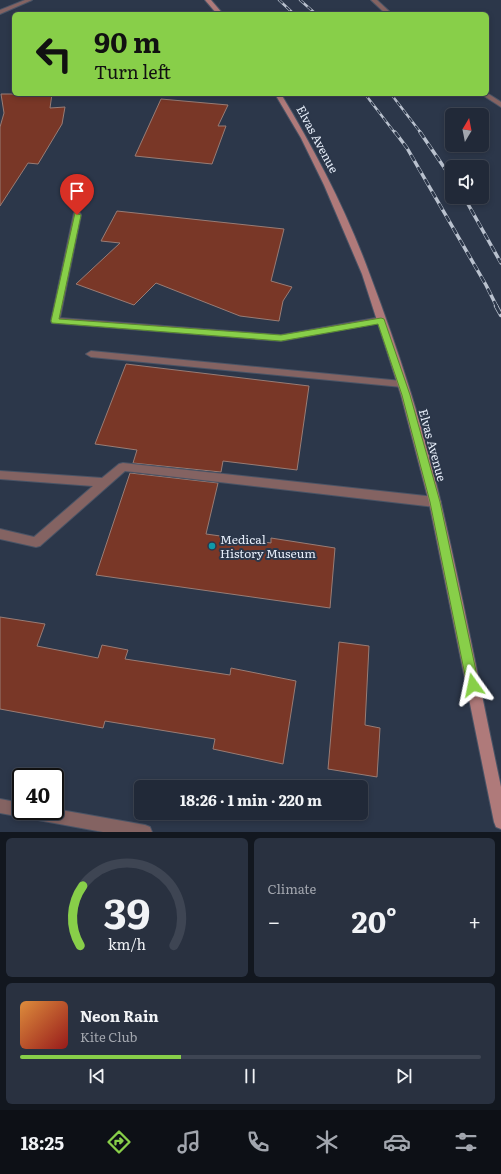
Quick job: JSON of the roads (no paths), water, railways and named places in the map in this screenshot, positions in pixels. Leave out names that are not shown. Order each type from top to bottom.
[{"type":"street","points":[[0,12],[29,0]]},
{"type":"street","points":[[208,0],[218,12]]},
{"type":"street","points":[[374,0],[387,12]]},
{"type":"street","name":"Elvas Avenue","points":[[279,96],[304,138],[328,185],[366,274],[402,384],[435,502],[501,822]]},
{"type":"street","points":[[487,96],[501,105]]},
{"type":"street","points":[[77,215],[55,321],[281,338],[381,320]]},
{"type":"street","points":[[91,354],[402,384]]},
{"type":"street","points":[[0,534],[36,542],[123,467],[435,502]]},
{"type":"street","points":[[0,476],[105,483]]},
{"type":"street","points":[[0,806],[12,808]]},
{"type":"street","points":[[64,818],[145,832]]},
{"type":"railway","points":[[279,0],[292,12]]},
{"type":"railway","points":[[300,0],[314,12]]},
{"type":"railway","points":[[367,96],[395,133]]},
{"type":"railway","points":[[393,96],[421,133]]},
{"type":"railway","points":[[395,132],[407,148],[486,285],[497,307]]},
{"type":"railway","points":[[420,132],[445,169]]},
{"type":"railway","points":[[468,204],[501,263]]},
{"type":"railway","points":[[496,306],[501,315]]},
{"type":"place","name":"Medical History Museum","points":[[212,546]]}]
